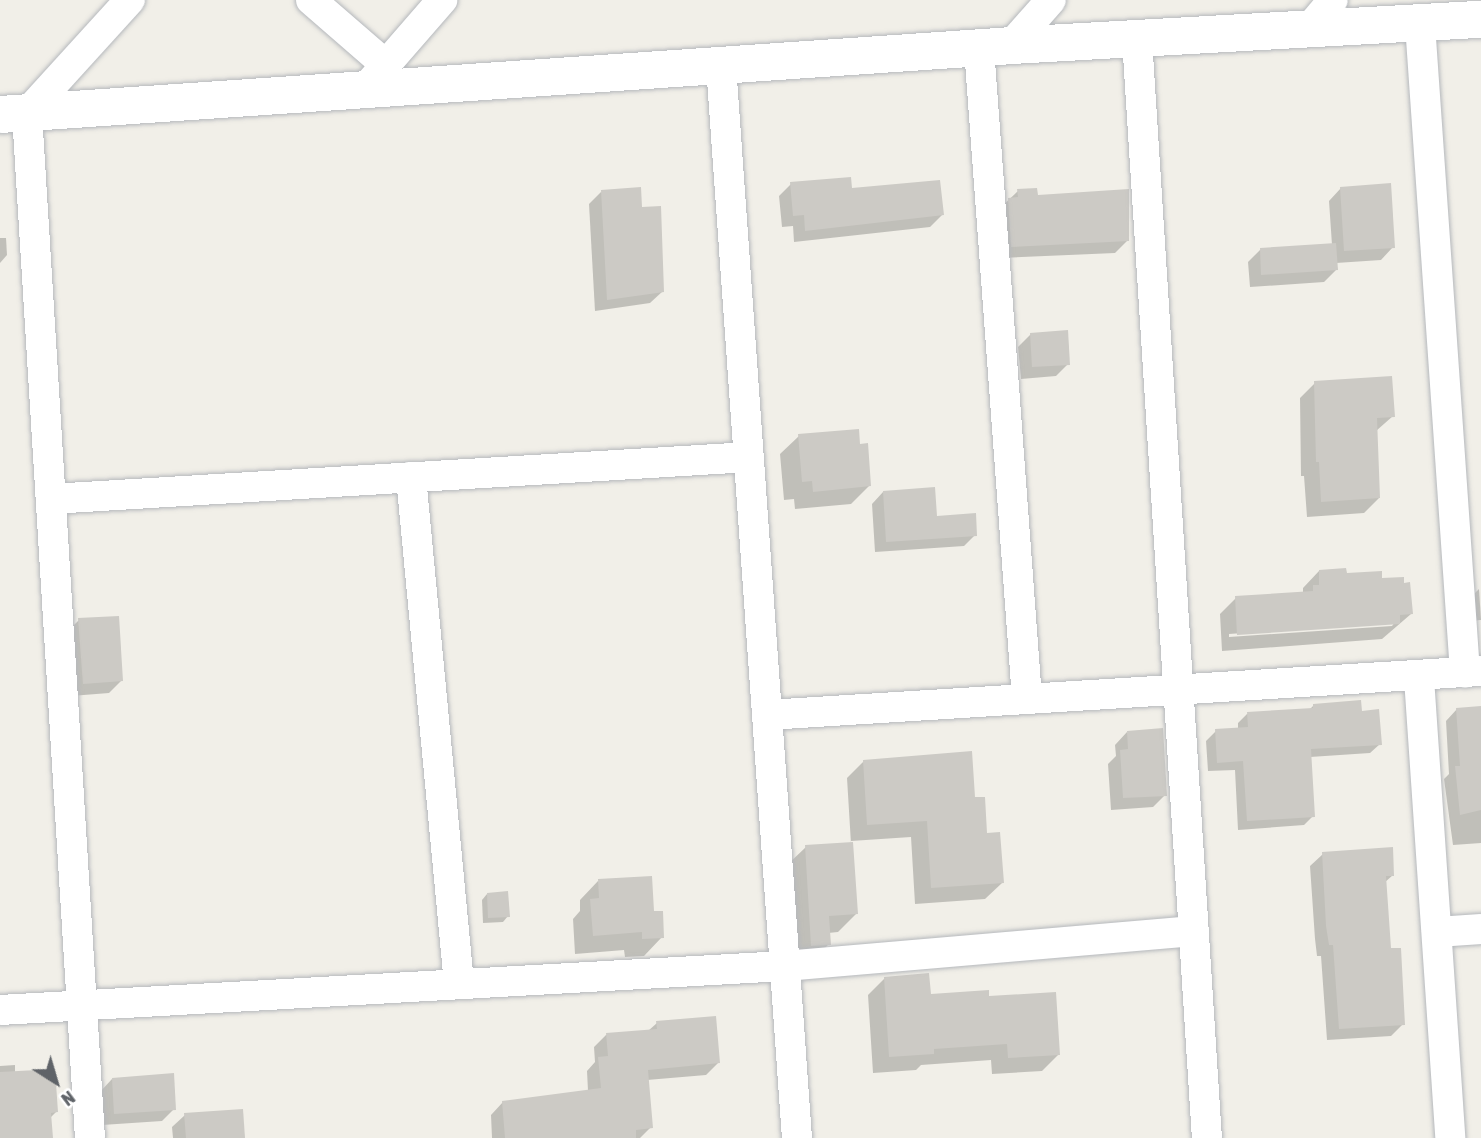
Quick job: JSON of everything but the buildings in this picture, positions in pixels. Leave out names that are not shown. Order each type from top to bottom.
[{"type":"street","points":[[14,113],[130,0]]},
{"type":"street","points":[[311,0],[374,78]]},
{"type":"street","points":[[374,78],[442,0]]},
{"type":"street","points":[[995,47],[1051,0]]},
{"type":"street","points":[[1307,31],[1333,0]]},
{"type":"street","points":[[14,113],[374,78],[720,65],[1481,19]]},
{"type":"street","points":[[767,715],[1178,688],[1419,678],[1473,672],[1420,24]]},
{"type":"street","points":[[1137,39],[1207,1138]]},
{"type":"street","points":[[995,47],[1027,698]]},
{"type":"street","points":[[720,65],[797,1138]]},
{"type":"street","points":[[14,113],[51,499],[90,1138]]},
{"type":"street","points":[[51,499],[749,457]]},
{"type":"street","points":[[411,478],[459,984]]},
{"type":"street","points":[[1419,678],[1451,1138]]},
{"type":"street","points":[[1437,932],[1481,929]]},
{"type":"street","points":[[0,1010],[785,966],[1194,931]]}]
